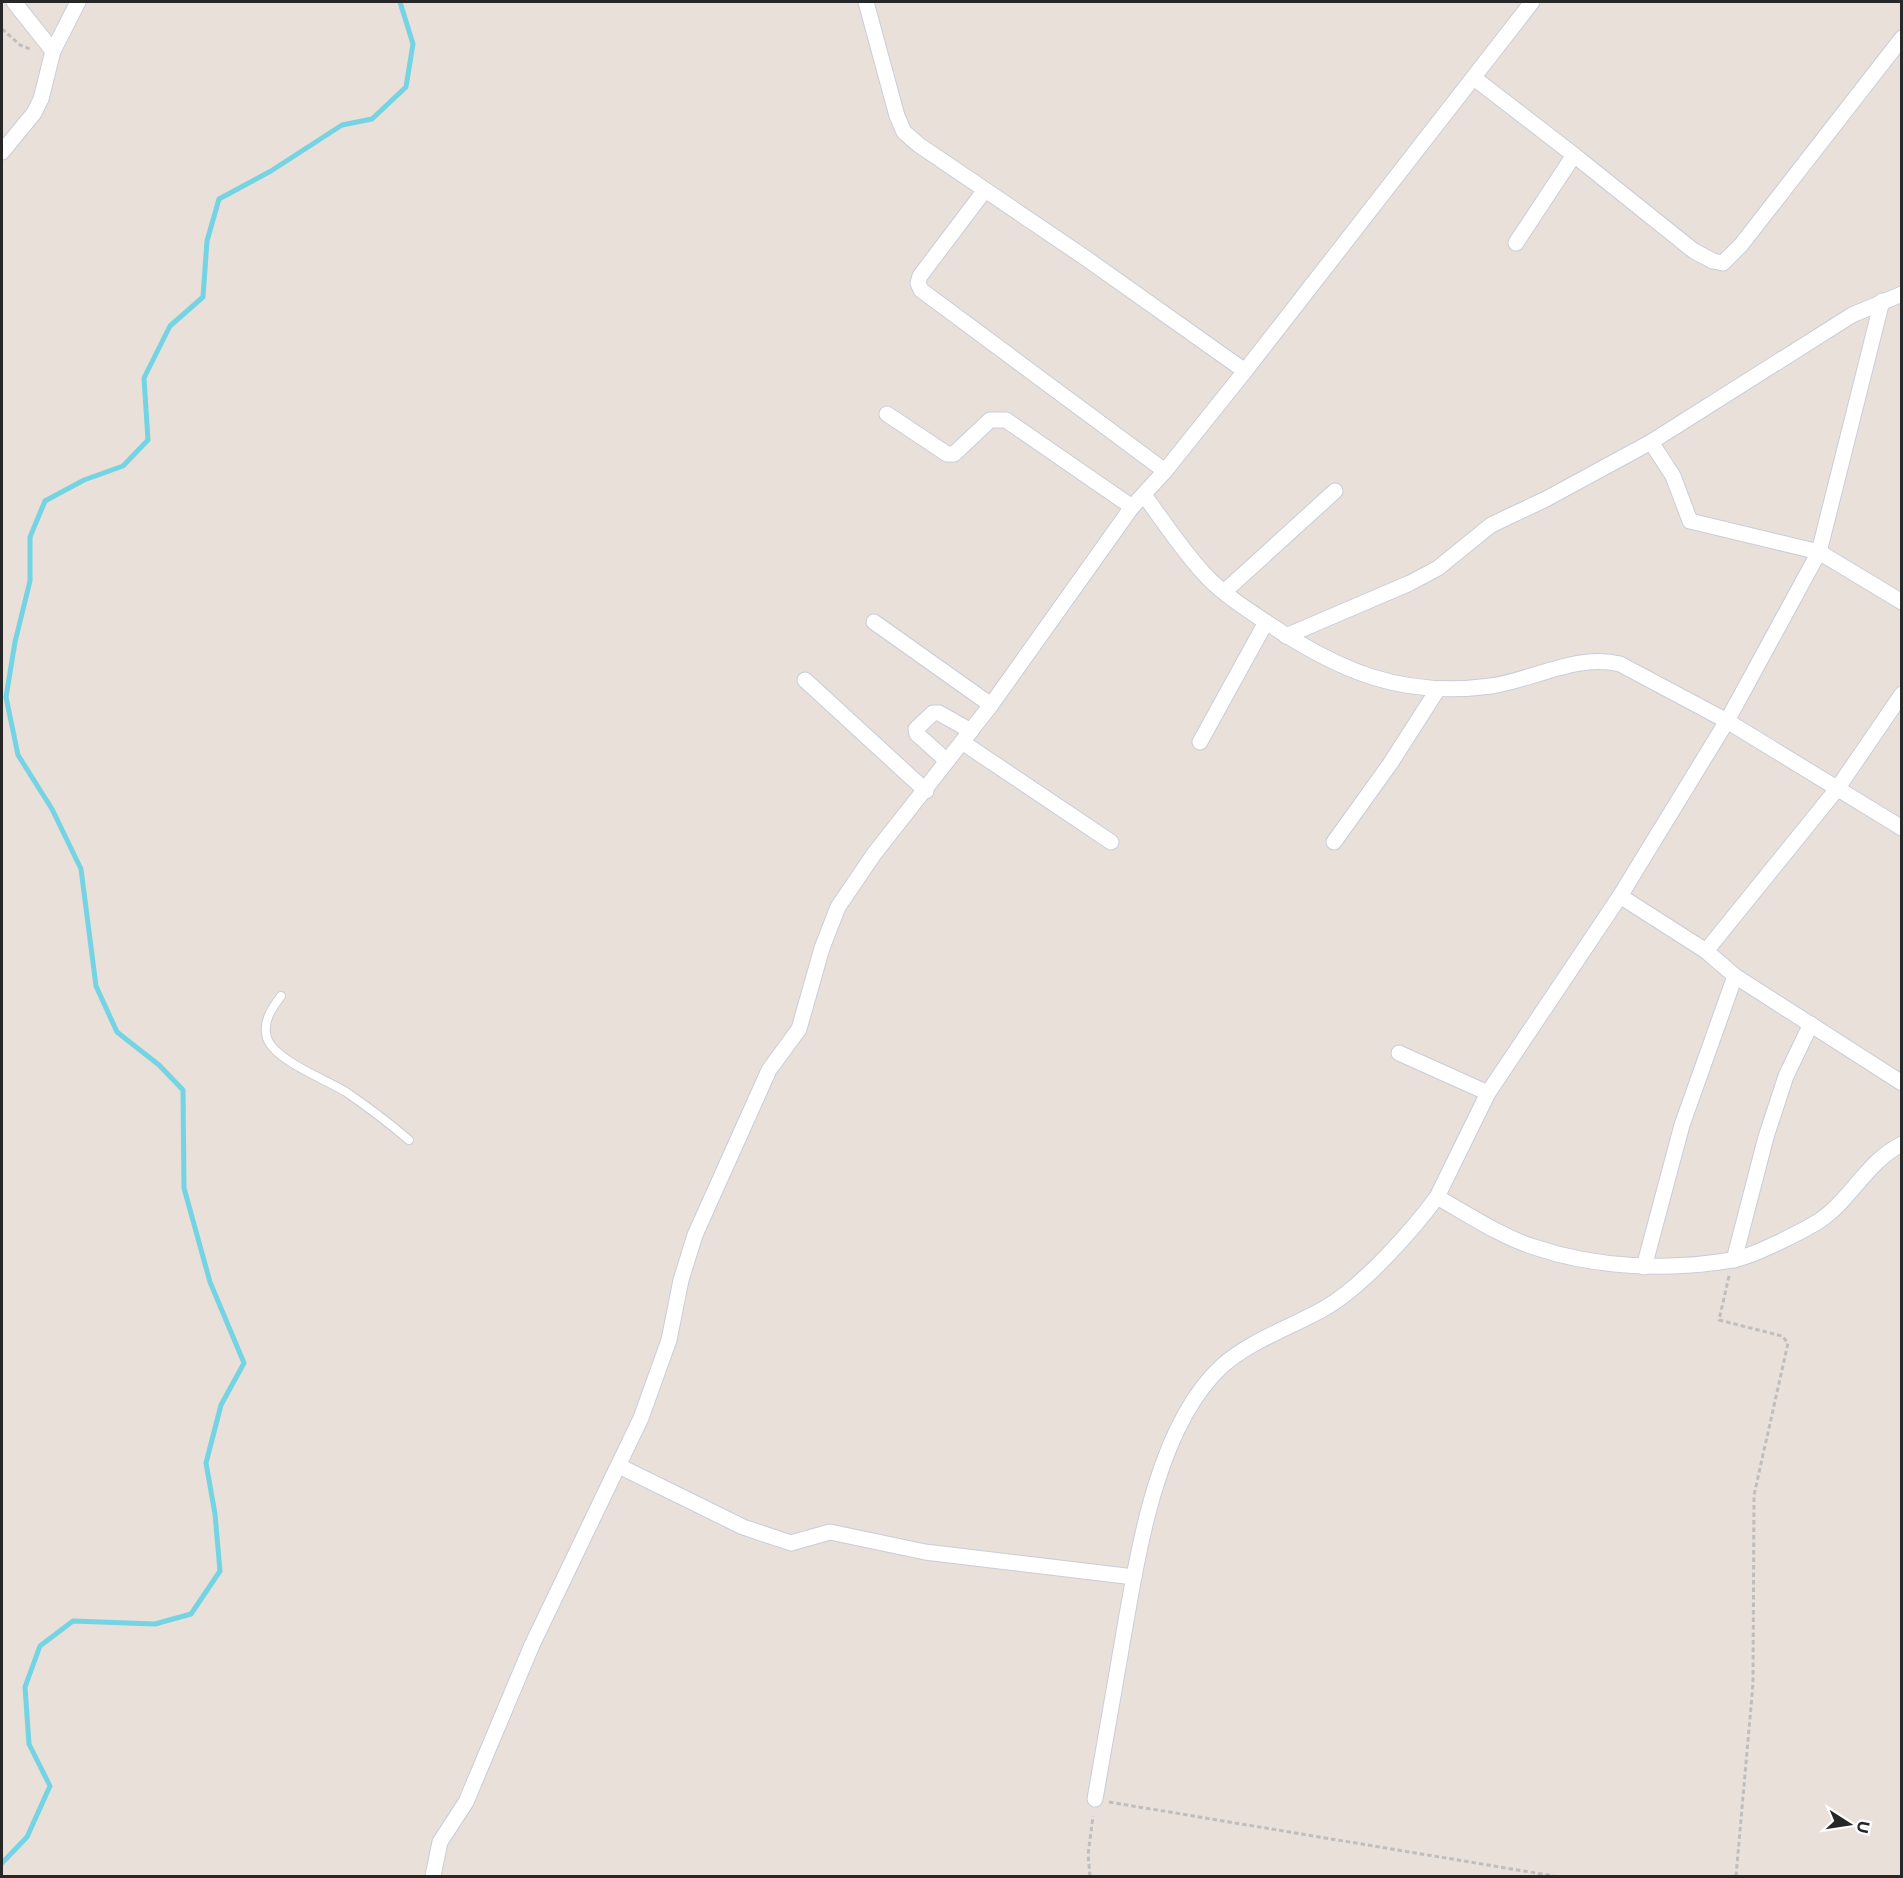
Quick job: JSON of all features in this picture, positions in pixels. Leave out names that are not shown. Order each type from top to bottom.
[{"type":"street","points":[[14,2],[53,51]]},
{"type":"street","points":[[2,153],[34,113],[41,99],[53,51],[78,2]]},
{"type":"street","points":[[866,2],[897,116],[904,132],[1245,371]]},
{"type":"street","points":[[433,1876],[440,1842],[466,1802],[532,1645],[641,1418],[669,1340],[681,1281],[695,1235],[769,1070],[799,1029],[831,921],[874,854],[926,791],[991,705],[1132,507],[1165,471],[1245,371],[1317,275],[1532,2]]},
{"type":"street","points":[[1474,78],[1694,251],[1713,261],[1723,262],[1741,245],[1902,38]]},
{"type":"street","points":[[1516,243],[1574,155]]},
{"type":"street","points":[[985,190],[920,276],[918,283],[921,290],[1165,471]]},
{"type":"street","points":[[1286,636],[1410,583],[1438,568],[1491,525],[1546,499],[1651,442],[1852,315],[1902,294]]},
{"type":"street","points":[[1095,1799],[1139,1544],[1151,1499],[1185,1412],[1203,1386],[1223,1365],[1244,1350],[1327,1307],[1350,1290],[1421,1219],[1437,1197],[1488,1093],[1620,896],[1727,721],[1820,552],[1882,301]]},
{"type":"street","points":[[887,414],[947,454],[954,454],[990,420],[1006,420],[1132,507]]},
{"type":"street","points":[[1651,442],[1673,476],[1690,521],[1820,552],[1902,602]]},
{"type":"street","points":[[1224,592],[1335,491]]},
{"type":"street","points":[[1144,495],[1190,556],[1224,592],[1317,655],[1367,678],[1438,689],[1493,686],[1576,664],[1608,661],[1620,664],[1727,721],[1902,828]]},
{"type":"street","points":[[874,622],[991,705]]},
{"type":"street","points":[[1200,742],[1266,622]]},
{"type":"street","points":[[805,680],[926,791]]},
{"type":"street","points":[[1334,842],[1390,764],[1438,689]]},
{"type":"street","points":[[1706,951],[1837,789],[1902,694]]},
{"type":"street","points":[[947,761],[917,734],[916,729],[933,713],[939,713],[1111,842]]},
{"type":"street","points":[[1620,896],[1706,951],[1735,976],[1902,1083]]},
{"type":"street","points":[[1644,1267],[1682,1125],[1735,976]]},
{"type":"street","points":[[1734,1260],[1766,1137],[1786,1076],[1810,1024]]},
{"type":"street","points":[[1399,1053],[1488,1093]]},
{"type":"street","points":[[1437,1197],[1503,1235],[1533,1247],[1563,1255],[1644,1267],[1734,1260],[1819,1220],[1874,1163],[1902,1144]]},
{"type":"street","points":[[619,1466],[743,1527],[791,1543],[830,1532],[842,1533],[925,1552],[1134,1577]]},
{"type":"lane","points":[[281,996],[270,1011],[267,1021],[267,1037],[273,1048],[285,1058],[345,1091],[409,1140]]},
{"type":"path","points":[[1734,1260],[1719,1320],[1782,1335],[1788,1343],[1754,1495],[1754,1684],[1736,1876]]},
{"type":"path","points":[[1090,1876],[1088,1855],[1095,1799],[1554,1876]]},
{"type":"waterway","points":[[2,1863],[27,1837],[50,1786],[29,1744],[25,1687],[40,1646],[73,1621],[155,1624],[191,1614],[220,1571],[215,1514],[206,1463],[221,1405],[244,1363],[210,1282],[184,1188],[183,1090],[159,1065],[117,1032],[96,986],[81,869],[52,809],[18,755],[6,697],[15,642],[30,581],[30,537],[45,501],[84,480],[123,466],[148,440],[144,378],[170,326],[203,297],[207,241],[219,199],[271,171],[342,125],[372,119],[406,87],[413,44],[400,2]]}]
